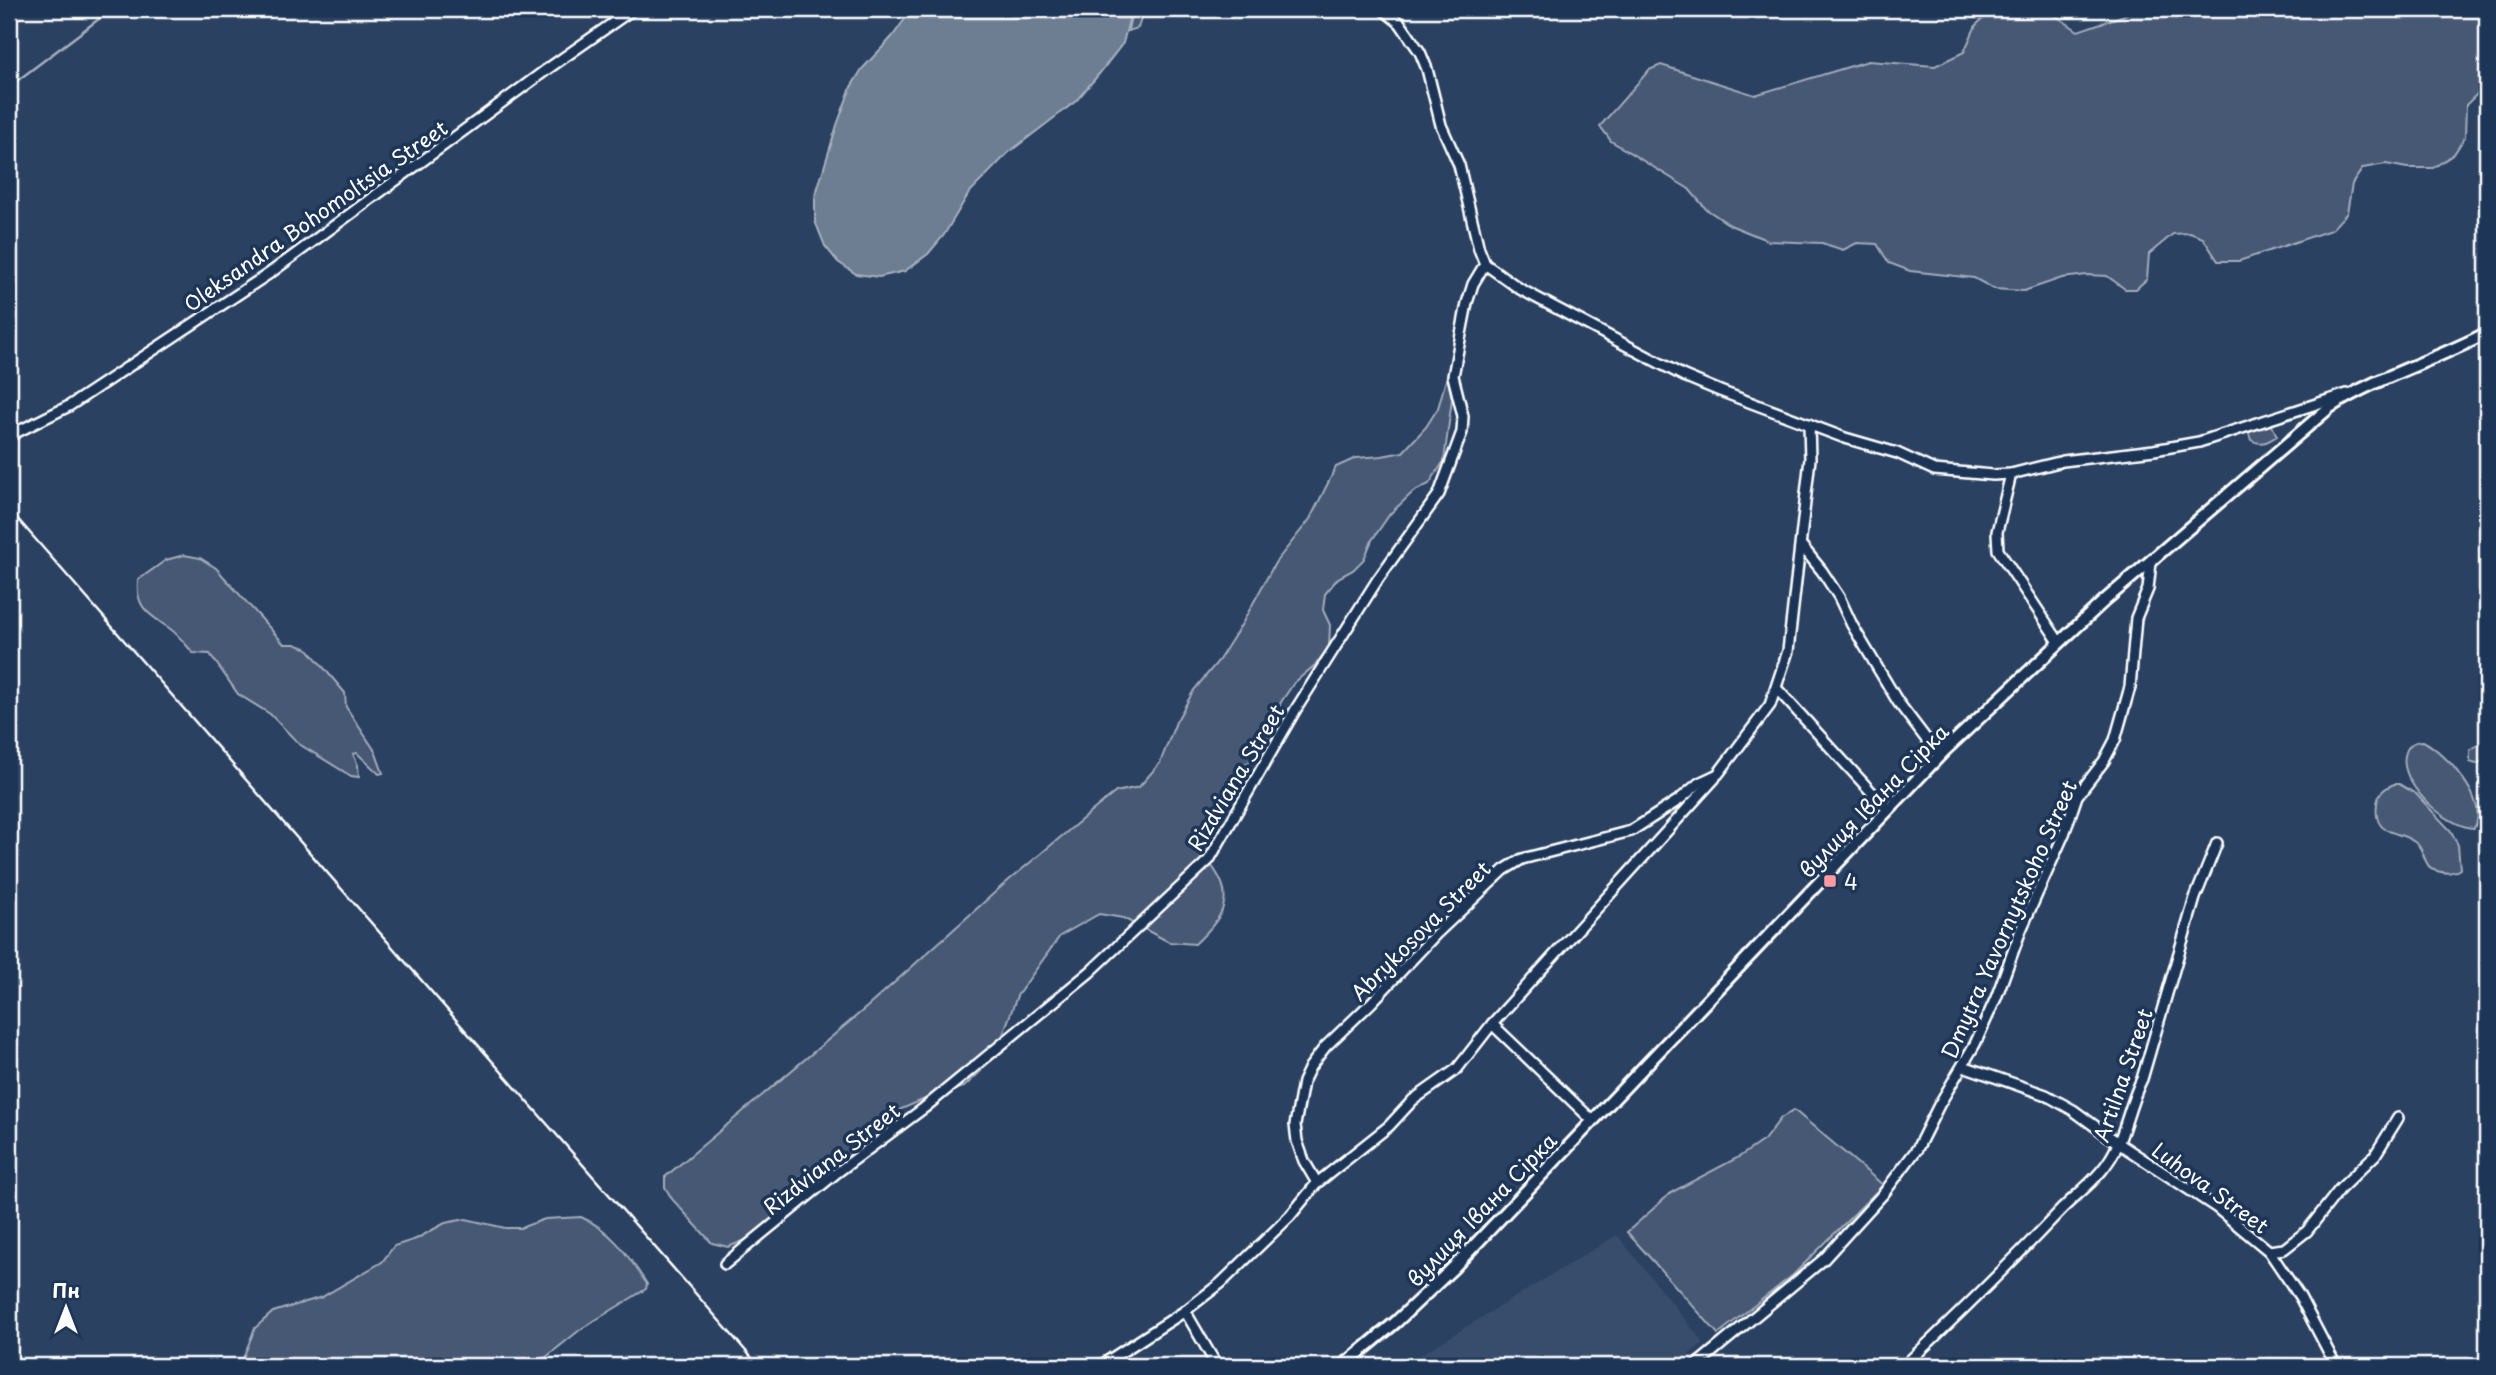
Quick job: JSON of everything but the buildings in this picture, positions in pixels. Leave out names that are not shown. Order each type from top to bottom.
[{"type":"street","name":"Oleksandra Bohomoltsia Street","points":[[9,436],[69,406],[270,273],[545,70],[633,9]]},
{"type":"street","points":[[1382,9],[1400,23],[1420,52],[1427,69],[1441,125],[1459,165],[1485,264],[1520,289],[1684,376],[1845,438],[1897,453],[1934,470],[1961,474],[2011,474],[2063,461],[2199,442],[2352,393]]},
{"type":"street","name":"Rizdviana Street","points":[[725,1265],[835,1174],[924,1108],[1090,972],[1209,860],[1296,709],[1378,579],[1439,494],[1462,432],[1461,403],[1453,376],[1467,303],[1473,284],[1485,264]]},
{"type":"street","name":"вулиця Івана Сірка","points":[[1343,1366],[1444,1278],[1939,756],[2059,642],[2313,419],[2352,393],[2487,333]]},
{"type":"street","name":"Abrykosova Street","points":[[1100,1366],[1185,1311],[1221,1283],[1290,1216],[1317,1183],[1389,1126],[1413,1100],[1457,1069],[1492,1024],[1718,774],[1770,705],[1788,651],[1810,459],[1809,424]]},
{"type":"street","points":[[2011,474],[1998,525],[1998,550],[2059,642]]},
{"type":"street","points":[[1801,545],[1833,589],[1898,702],[1939,756]]},
{"type":"street","name":"Dmytra Yavornytskoho Street","points":[[1695,1366],[1824,1258],[1854,1228],[1917,1149],[1938,1105],[1963,1066],[1996,998],[2077,796],[2104,761],[2115,740],[2130,687],[2136,618],[2148,590],[2151,562]]},
{"type":"street","points":[[1777,689],[1888,810]]},
{"type":"street","name":"Abrykosova Street","points":[[1317,1183],[1304,1161],[1295,1125],[1299,1097],[1310,1067],[1325,1047],[1436,934],[1504,870],[1522,859],[1631,831],[1679,800],[1699,783],[1718,774]]},
{"type":"street","name":"Artilna Street","points":[[1904,1366],[2004,1271],[2062,1209],[2096,1178],[2110,1160],[2132,1098],[2143,1079],[2196,898],[2217,843]]},
{"type":"street","points":[[1492,1024],[1592,1120]]},
{"type":"street","name":"Luhova Street","points":[[1963,1066],[2046,1095],[2073,1110],[2217,1208],[2269,1251],[2284,1249],[2307,1231],[2340,1189],[2375,1155],[2398,1118]]},
{"type":"street","points":[[2269,1251],[2300,1297],[2336,1366]]},
{"type":"street","points":[[1185,1311],[1217,1366]]},
{"type":"shaded area","points":[[912,9],[1132,9],[1123,43],[1099,74],[1076,101],[1008,153],[969,193],[944,235],[928,254],[905,271],[879,277],[856,274],[838,262],[825,246],[815,221],[815,197],[851,87],[862,69],[892,37]]},
{"type":"shaded area","points":[[1132,9],[1144,9],[1138,28],[1128,31]]},
{"type":"shaded area","points":[[1993,9],[2046,9],[2078,31],[2136,9],[2487,9],[2487,93],[2478,93],[2466,105],[2465,137],[2454,154],[2433,168],[2407,168],[2386,164],[2363,168],[2352,184],[2347,213],[2331,230],[2239,261],[2218,261],[2203,238],[2190,233],[2173,234],[2149,254],[2147,279],[2136,289],[2125,289],[2107,276],[2087,275],[2062,278],[2024,291],[1994,289],[1974,278],[1910,271],[1889,263],[1877,244],[1857,243],[1843,250],[1822,243],[1769,241],[1730,225],[1706,209],[1689,189],[1611,141],[1600,126],[1649,70],[1661,65],[1755,95],[1868,61],[1935,66],[1964,52],[1976,25]]},
{"type":"shaded area","points":[[1447,376],[1452,399],[1444,461],[1429,484],[1413,492],[1390,514],[1372,540],[1364,559],[1353,570],[1338,578],[1325,594],[1323,610],[1330,625],[1329,647],[1315,665],[1294,683],[1281,702],[1263,749],[1233,776],[1217,818],[1199,838],[1205,857],[1219,877],[1225,897],[1220,914],[1209,930],[1195,944],[1169,942],[1123,918],[1099,914],[1060,936],[1017,996],[1000,1043],[981,1071],[964,1087],[934,1095],[892,1113],[846,1159],[746,1240],[728,1247],[712,1243],[672,1199],[665,1187],[665,1177],[867,1007],[1002,886],[1098,806],[1116,792],[1139,787],[1160,763],[1176,722],[1194,690],[1219,660],[1275,563],[1310,519],[1336,467],[1356,458],[1403,452],[1426,427],[1438,408]]},
{"type":"shaded area","points":[[2271,423],[2277,436],[2258,443],[2251,440],[2248,431]]},
{"type":"shaded area","points":[[184,555],[200,558],[216,568],[284,644],[295,644],[308,649],[345,693],[346,707],[375,751],[383,773],[379,774],[357,753],[353,754],[359,777],[351,776],[299,744],[270,714],[238,694],[210,654],[193,653],[176,633],[145,609],[139,597],[138,580],[166,560]]},
{"type":"shaded area","points":[[2487,713],[2487,759],[2476,764],[2470,762],[2470,750],[2484,741]]},
{"type":"shaded area","points":[[2423,741],[2443,756],[2471,792],[2478,817],[2474,828],[2463,826],[2438,812],[2416,789],[2408,776],[2406,752],[2412,744]]},
{"type":"shaded area","points":[[2394,784],[2416,794],[2451,831],[2458,845],[2460,869],[2446,873],[2431,869],[2418,845],[2404,836],[2390,832],[2379,823],[2379,796]]},
{"type":"shaded area","points":[[1794,1110],[1883,1185],[1793,1275],[1718,1334],[1627,1232],[1672,1192],[1739,1157],[1764,1140],[1781,1118]]},
{"type":"shaded area","points":[[581,1217],[602,1229],[619,1245],[647,1284],[646,1289],[581,1329],[535,1366],[240,1366],[255,1328],[273,1312],[322,1297],[382,1262],[394,1246],[416,1239],[445,1223],[466,1219],[505,1228],[520,1228],[545,1219]]},
{"type":"shaded area","points":[[1617,1235],[1704,1343],[1673,1366],[1402,1366]]},
{"type":"shaded area","points":[[2268,1358],[2298,1359],[2305,1366],[2227,1366]]},
{"type":"waterway","points":[[9,87],[112,9]]},
{"type":"railway","points":[[9,509],[759,1366]]},
{"type":"place","name":"4","points":[[1830,881]]}]
